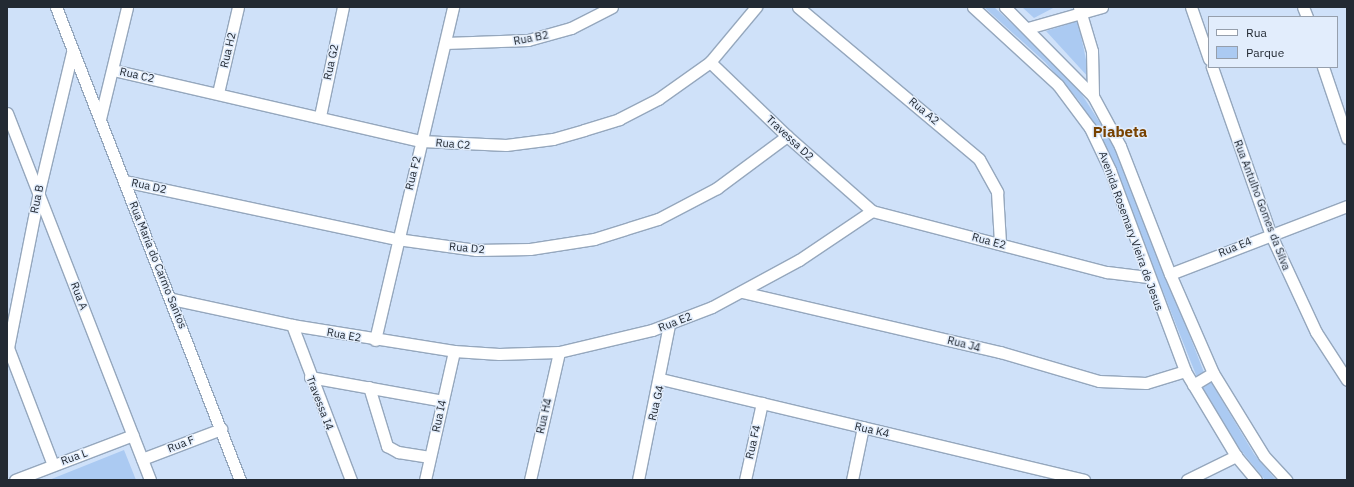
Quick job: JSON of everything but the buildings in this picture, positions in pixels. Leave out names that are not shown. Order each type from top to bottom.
[{"type":"street","name":"Rua Maria do Carmo Santos","points":[[56,7],[72,52],[172,299],[240,480]]},
{"type":"street","points":[[100,119],[127,7]]},
{"type":"street","name":"Rua H2","points":[[218,93],[238,7]]},
{"type":"street","name":"Rua G2","points":[[320,116],[343,7]]},
{"type":"street","name":"Rua F2","points":[[375,340],[397,239],[453,7]]},
{"type":"street","name":"Rua B2","points":[[445,43],[528,40],[571,28],[612,7]]},
{"type":"street","name":"Rua C2","points":[[113,70],[320,116],[421,141],[479,146],[553,139],[642,108],[673,91],[710,62],[756,7]]},
{"type":"street","name":"Rua A2","points":[[798,7],[979,159],[997,192],[1000,244]]},
{"type":"street","name":"Avenida Rosemary Vieira de Jesus","points":[[973,7],[1076,106],[1102,150],[1148,277],[1185,371],[1236,456],[1256,480]]},
{"type":"street","name":"Avenida Rosemary Vieira de Jesus","points":[[1005,7],[1028,28],[1093,96],[1137,184],[1170,274],[1213,373],[1264,456],[1286,480]]},
{"type":"street","points":[[1028,28],[1080,10],[1102,7]]},
{"type":"street","points":[[1191,7],[1208,56]]},
{"type":"street","name":"Avenida Rosemary Vieira de Jesus","points":[[1080,10],[1092,51],[1093,96]]},
{"type":"street","name":"Rua B","points":[[53,465],[8,346],[39,191],[72,52]]},
{"type":"street","name":"Travessa D2","points":[[710,62],[787,136],[872,211]]},
{"type":"street","name":"Rua Antulho Gomes da Silva","points":[[1212,68],[1270,233],[1316,332],[1347,380]]},
{"type":"street","points":[[1323,68],[1347,138]]},
{"type":"street","name":"Rua A","points":[[7,113],[39,191],[150,480]]},
{"type":"street","name":"Rua D2","points":[[124,181],[397,239],[476,250],[508,250],[594,239],[658,219],[717,188],[787,136]]},
{"type":"street","name":"Rua E4","points":[[1170,274],[1270,233],[1347,206]]},
{"type":"street","name":"Rua E2","points":[[172,299],[292,325],[375,340],[454,351],[499,354],[559,352],[669,325],[742,292],[872,211],[1107,272],[1148,277]]},
{"type":"street","name":"Rua J4","points":[[742,292],[1000,352],[1099,381],[1146,383],[1185,371]]},
{"type":"street","name":"Travessa I4","points":[[292,325],[310,377],[351,480]]},
{"type":"street","name":"Rua G4","points":[[638,480],[661,379],[669,325]]},
{"type":"street","name":"Rua I4","points":[[425,480],[454,351]]},
{"type":"street","name":"Rua H4","points":[[530,480],[559,352]]},
{"type":"street","points":[[1193,384],[1213,373]]},
{"type":"street","points":[[310,377],[443,401]]},
{"type":"street","name":"Rua K4","points":[[661,379],[1068,478],[1084,480]]},
{"type":"street","points":[[369,388],[387,446],[398,452],[430,457]]},
{"type":"street","name":"Rua F4","points":[[745,480],[762,403]]},
{"type":"street","points":[[852,480],[863,427]]},
{"type":"street","name":"Rua F","points":[[142,459],[221,430]]},
{"type":"street","name":"Rua L","points":[[15,480],[133,435]]},
{"type":"street","points":[[1186,480],[1236,456]]},
{"type":"green space","points":[[984,7],[994,7],[1072,79],[1118,151],[1205,375],[1198,380],[1110,158],[1080,102],[1045,62]]},
{"type":"green space","points":[[1022,7],[1055,7],[1034,18]]},
{"type":"green space","points":[[1078,21],[1090,79],[1046,31]]},
{"type":"green space","points":[[1210,380],[1254,454],[1276,480],[1265,480],[1235,443],[1200,386]]},
{"type":"green space","points":[[124,450],[136,480],[49,480]]},
{"type":"district","name":"Piabeta","points":[[1120,132]]}]
